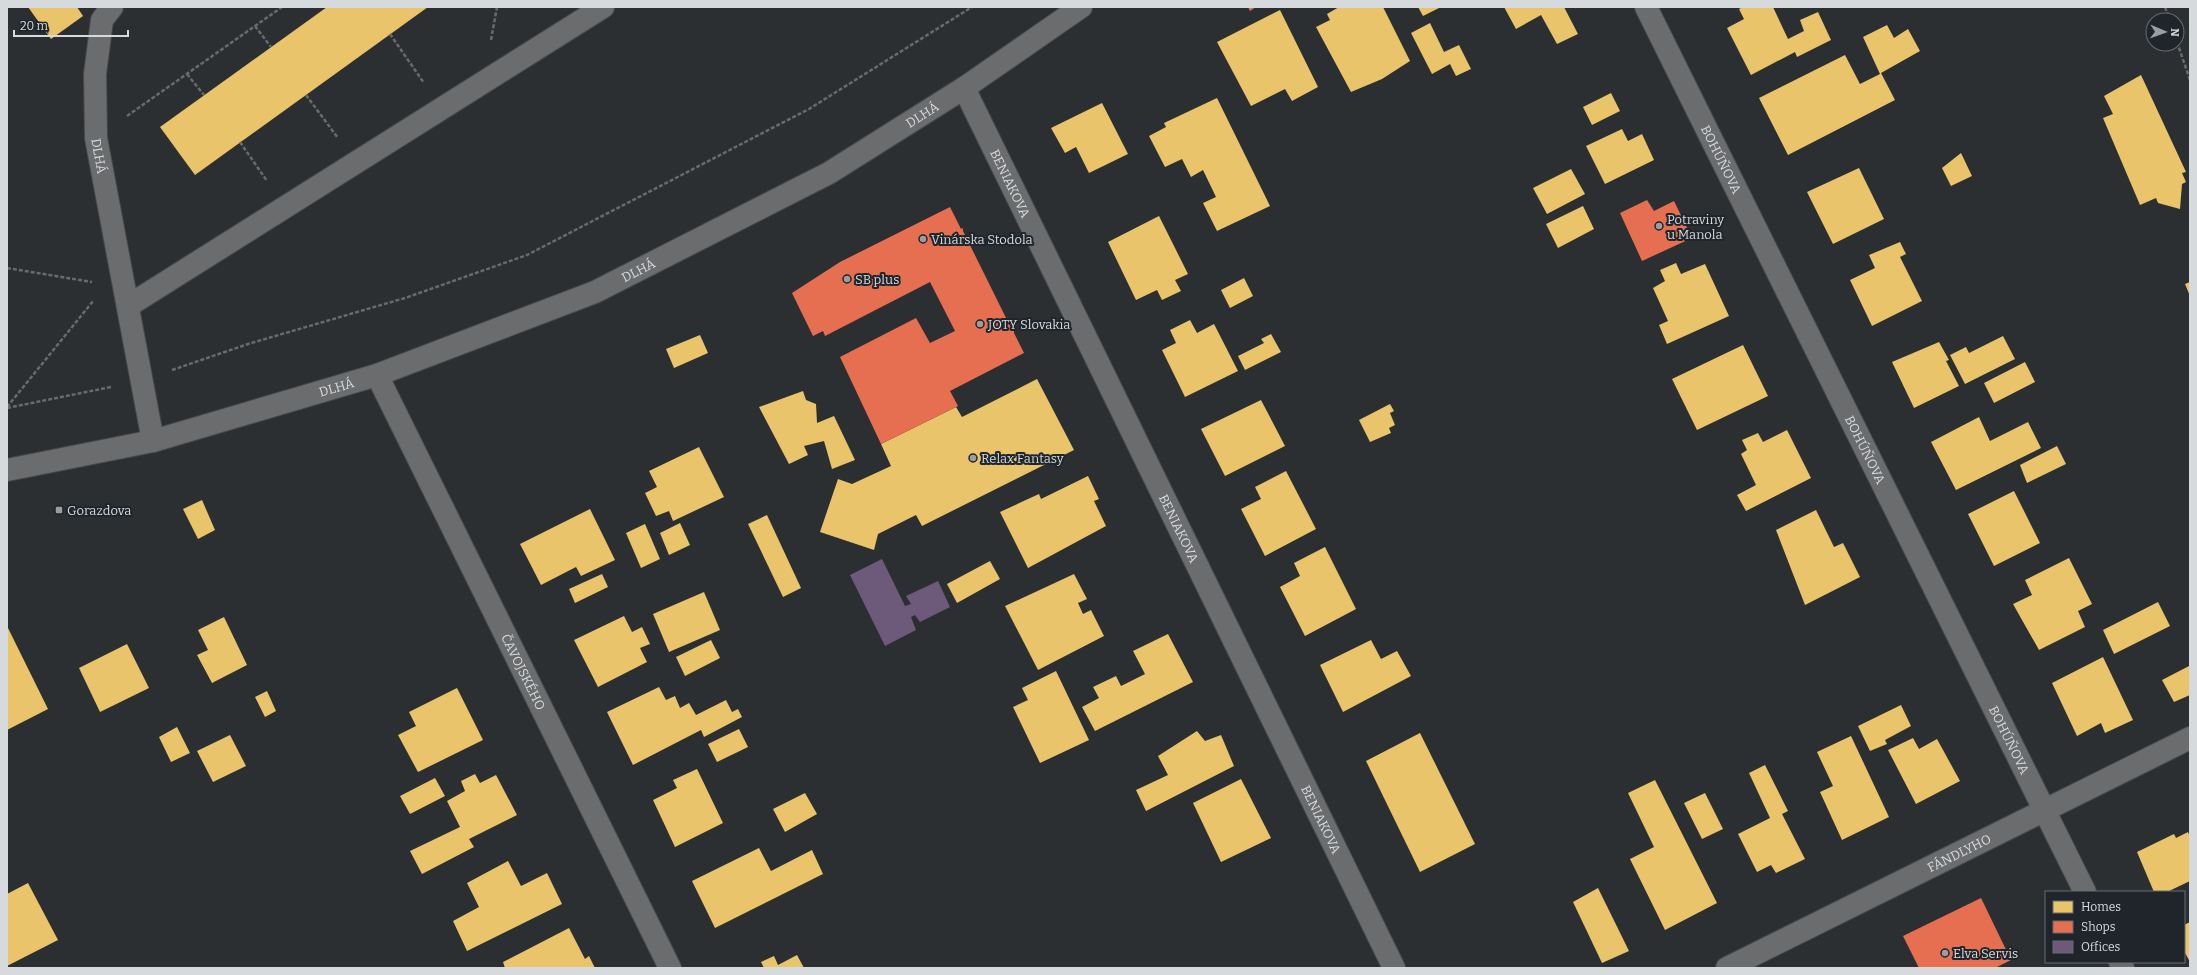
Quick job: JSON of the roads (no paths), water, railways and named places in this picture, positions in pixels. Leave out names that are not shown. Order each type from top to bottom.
[{"type":"street","name":"DLHÁ","points":[[112,7],[102,20],[95,74],[96,138],[114,282],[128,306],[153,441]]},
{"type":"street","points":[[128,306],[604,7]]},
{"type":"street","name":"DLHÁ","points":[[7,470],[153,441],[377,375],[596,292],[829,173],[964,88],[1080,7]]},
{"type":"street","name":"BOHÚŇOVA","points":[[1646,7],[2085,891]]},
{"type":"street","name":"BENIAKOVA","points":[[964,88],[1394,968]]},
{"type":"street","name":"ČAVOJSKÉHO","points":[[377,375],[670,968]]},
{"type":"street","name":"FÁNDLYHO","points":[[1727,968],[2190,738]]},
{"type":"place","name":"Potraviny u Manola","points":[[1659,226]]},
{"type":"place","name":"Vinárska Stodola","points":[[923,239]]},
{"type":"place","name":"SB plus","points":[[847,279]]},
{"type":"place","name":"JOTY Slovakia","points":[[980,324]]},
{"type":"place","name":"Relax Fantasy","points":[[973,458]]},
{"type":"place","name":"Gorazdova","points":[[59,510]]},
{"type":"place","name":"Elva Servis","points":[[1945,953]]}]
